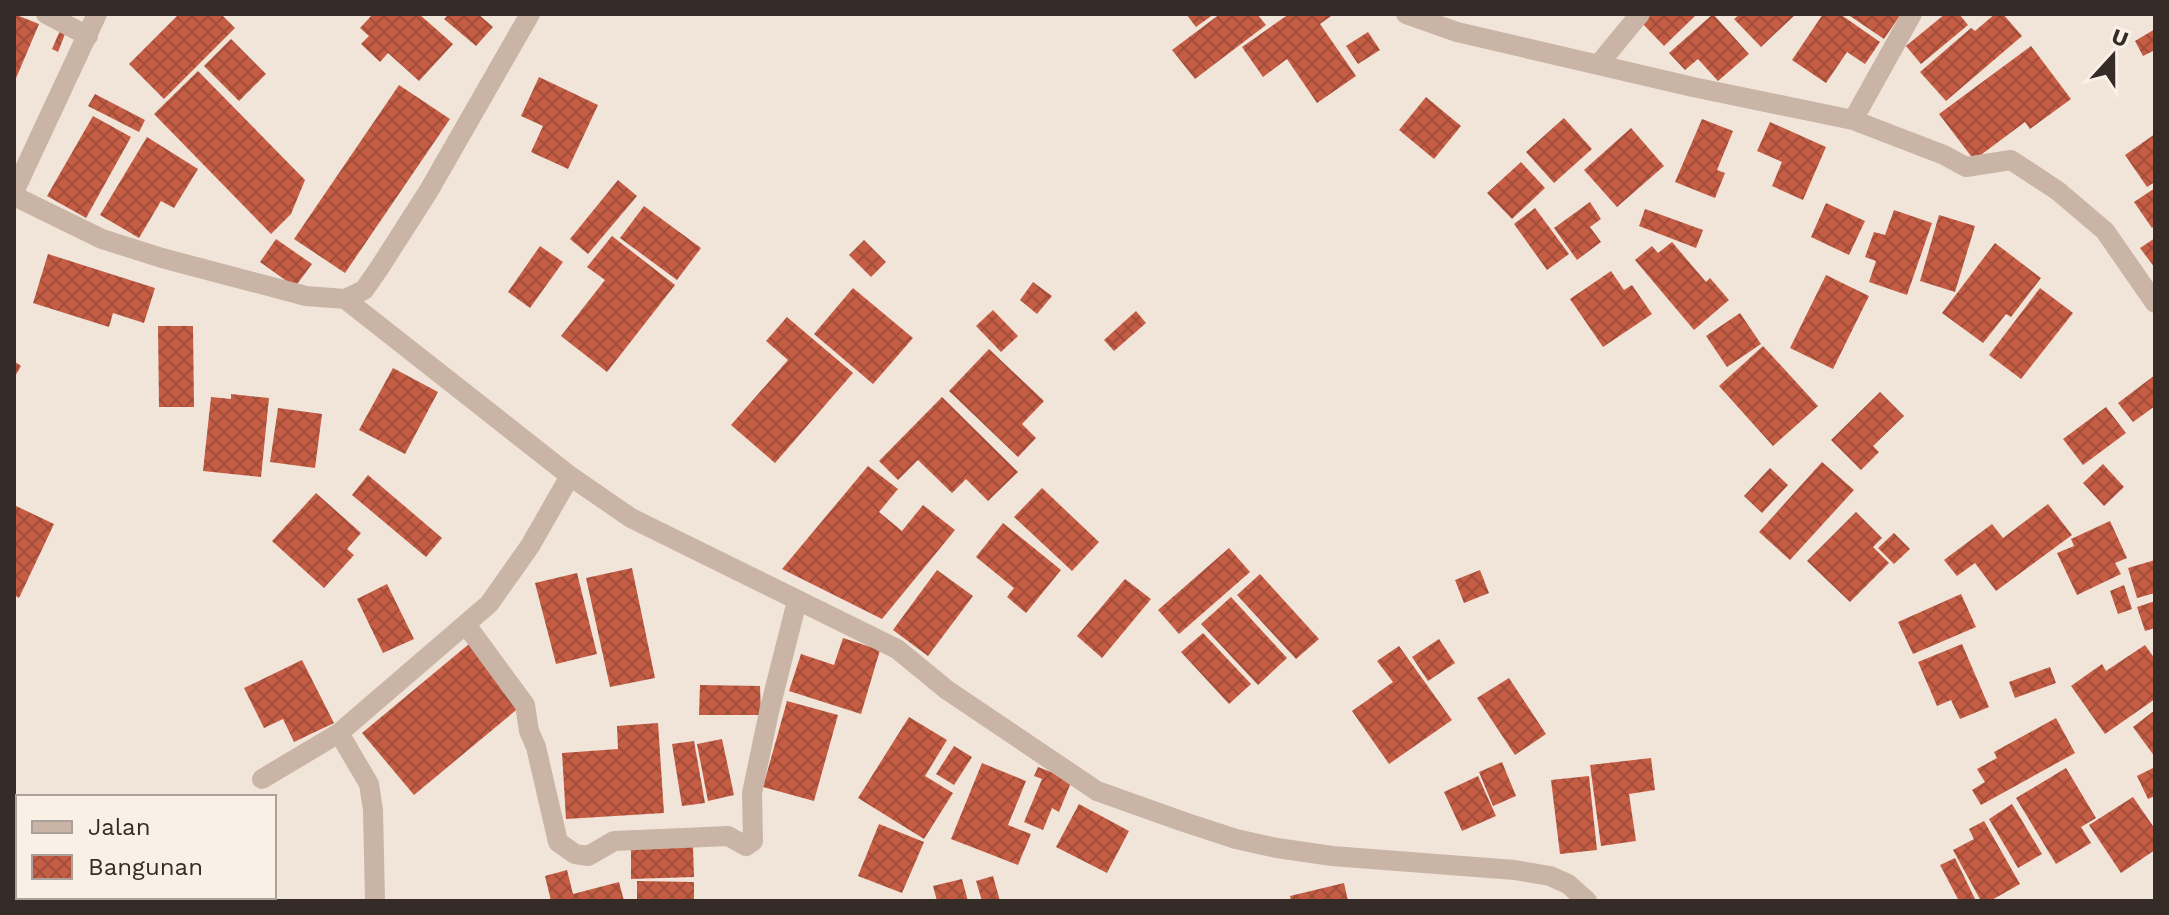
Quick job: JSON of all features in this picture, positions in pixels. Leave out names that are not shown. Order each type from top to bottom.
[{"type":"street","points":[[46,14],[88,36]]},
{"type":"street","points":[[97,14],[14,194],[102,239],[306,296],[345,299],[364,290],[378,270],[428,192],[530,14]]},
{"type":"street","points":[[1406,14],[1457,32],[1693,87],[1853,120],[1944,155],[1966,167],[2011,160],[2058,191],[2105,231],[2155,303]]},
{"type":"street","points":[[1598,65],[1640,14]]},
{"type":"street","points":[[1853,120],[1912,14]]},
{"type":"street","points":[[345,299],[570,476],[631,518],[897,649],[947,690],[1097,791],[1236,839],[1332,856],[1515,870],[1550,876],[1568,884],[1587,901]]},
{"type":"street","points":[[262,779],[339,733],[467,626],[489,604],[530,546],[570,476]]},
{"type":"street","points":[[467,626],[525,705],[558,842],[575,854],[588,856],[614,841],[728,836],[746,846],[753,841],[752,793],[797,601]]},
{"type":"street","points":[[339,733],[369,784],[373,810],[375,901]]},
{"type":"building","points":[[14,14],[39,24],[14,83]]},
{"type":"building","points":[[179,14],[221,14],[235,28],[164,99],[129,64]]},
{"type":"building","points":[[373,14],[419,14],[453,44],[419,81],[388,53],[380,62],[361,44],[369,36],[360,28]]},
{"type":"building","points":[[449,14],[478,14],[493,27],[476,46],[444,19]]},
{"type":"building","points":[[1186,14],[1214,14],[1196,27]]},
{"type":"building","points":[[1220,14],[1257,14],[1266,25],[1195,79],[1172,50]]},
{"type":"building","points":[[1289,14],[1334,14],[1320,24],[1356,76],[1317,103],[1287,59],[1263,77],[1242,47]]},
{"type":"building","points":[[1647,14],[1697,14],[1664,46],[1640,21]]},
{"type":"building","points":[[1713,14],[1749,54],[1718,81],[1698,59],[1685,70],[1669,53]]},
{"type":"building","points":[[1740,14],[1796,14],[1761,47],[1734,19]]},
{"type":"building","points":[[1823,14],[1840,14],[1880,42],[1865,64],[1847,52],[1826,83],[1792,60]]},
{"type":"building","points":[[1847,14],[1901,14],[1884,39]]},
{"type":"building","points":[[1945,14],[1959,14],[1968,25],[1921,64],[1906,46]]},
{"type":"building","points":[[1995,14],[2003,14],[2022,36],[1946,101],[1920,72],[1971,28],[1975,31]]},
{"type":"building","points":[[62,26],[67,29],[58,52],[52,49]]},
{"type":"building","points":[[2155,29],[2155,50],[2143,56],[2135,41]]},
{"type":"building","points":[[1368,32],[1380,50],[1358,64],[1346,46]]},
{"type":"building","points":[[231,39],[266,74],[239,101],[204,66]]},
{"type":"building","points":[[2031,46],[2071,99],[2030,129],[2025,122],[1974,160],[1939,114]]},
{"type":"building","points":[[198,71],[305,180],[291,214],[271,234],[154,114]]},
{"type":"building","points":[[539,77],[598,105],[568,169],[531,152],[543,126],[521,116]]},
{"type":"building","points":[[399,85],[450,119],[345,273],[294,239]]},
{"type":"building","points":[[95,94],[145,120],[139,132],[88,106]]},
{"type":"building","points":[[1426,97],[1461,126],[1434,159],[1399,130]]},
{"type":"building","points":[[93,116],[131,137],[86,218],[47,196]]},
{"type":"building","points":[[1564,118],[1592,149],[1554,183],[1526,152]]},
{"type":"building","points":[[1702,119],[1733,131],[1717,170],[1725,173],[1715,198],[1675,182]]},
{"type":"building","points":[[1770,122],[1826,147],[1803,200],[1772,186],[1782,162],[1757,151]]},
{"type":"building","points":[[1631,128],[1664,166],[1617,207],[1584,170]]},
{"type":"building","points":[[2155,134],[2155,182],[2147,187],[2125,155]]},
{"type":"building","points":[[147,137],[198,169],[174,208],[161,201],[139,238],[100,215]]},
{"type":"building","points":[[1521,162],[1545,188],[1512,219],[1487,193]]},
{"type":"building","points":[[618,180],[637,196],[588,254],[570,239]]},
{"type":"building","points":[[2155,188],[2155,225],[2152,228],[2134,202]]},
{"type":"building","points":[[1590,202],[1601,219],[1590,227],[1601,242],[1577,260],[1554,228]]},
{"type":"building","points":[[1826,203],[1865,221],[1849,255],[1811,237]]},
{"type":"building","points":[[644,206],[701,248],[677,280],[620,238]]},
{"type":"building","points":[[1535,208],[1569,254],[1547,270],[1514,224]]},
{"type":"building","points":[[1645,209],[1703,230],[1696,248],[1639,226]]},
{"type":"building","points":[[1894,210],[1932,223],[1907,295],[1869,282],[1876,261],[1865,257],[1874,232],[1885,235]]},
{"type":"building","points":[[1939,215],[1975,226],[1955,292],[1920,281]]},
{"type":"building","points":[[612,236],[675,285],[607,372],[561,336],[605,280],[587,267]]},
{"type":"building","points":[[2155,238],[2155,268],[2140,248]]},
{"type":"building","points":[[276,239],[312,264],[295,287],[260,262]]},
{"type":"building","points":[[864,240],[886,262],[871,277],[849,255]]},
{"type":"building","points":[[1672,242],[1706,282],[1710,278],[1729,300],[1694,330],[1635,260],[1652,246],[1658,253]]},
{"type":"building","points":[[1995,243],[2041,278],[2011,317],[2006,314],[1983,343],[1942,313]]},
{"type":"building","points":[[540,246],[563,262],[530,308],[508,292]]},
{"type":"building","points":[[48,254],[155,288],[144,323],[113,313],[109,327],[33,303]]},
{"type":"building","points":[[1611,271],[1624,290],[1632,285],[1652,314],[1603,347],[1570,299]]},
{"type":"building","points":[[1826,275],[1869,296],[1833,369],[1790,348]]},
{"type":"building","points":[[1033,282],[1052,296],[1037,314],[1020,300]]},
{"type":"building","points":[[853,288],[913,338],[873,384],[814,334]]},
{"type":"building","points":[[2040,288],[2073,313],[2021,379],[1989,355]]},
{"type":"building","points":[[993,310],[1018,336],[1001,352],[976,326]]},
{"type":"building","points":[[1136,311],[1146,323],[1114,351],[1104,340]]},
{"type":"building","points":[[1740,313],[1761,344],[1727,367],[1706,336]]},
{"type":"building","points":[[787,317],[853,373],[775,463],[731,425],[788,360],[766,341]]},
{"type":"building","points":[[158,326],[193,326],[194,407],[159,407]]},
{"type":"building","points":[[1763,346],[1818,406],[1773,446],[1719,386]]},
{"type":"building","points":[[989,349],[1044,401],[1022,424],[1036,438],[1018,457],[949,391]]},
{"type":"building","points":[[14,361],[21,366],[14,378]]},
{"type":"building","points":[[393,368],[438,392],[405,454],[359,430]]},
{"type":"building","points":[[2155,375],[2155,406],[2133,422],[2118,403]]},
{"type":"building","points":[[1880,392],[1904,416],[1873,446],[1879,452],[1861,470],[1831,440]]},
{"type":"building","points":[[231,394],[269,398],[261,477],[203,471],[211,397],[231,399]]},
{"type":"building","points":[[942,397],[1018,472],[988,501],[966,479],[952,493],[918,460],[898,480],[879,461]]},
{"type":"building","points":[[2106,407],[2126,433],[2083,465],[2063,439]]},
{"type":"building","points":[[278,408],[322,414],[315,468],[270,462]]},
{"type":"building","points":[[1822,462],[1854,490],[1790,560],[1759,532]]},
{"type":"building","points":[[2103,464],[2124,487],[2104,506],[2083,483]]},
{"type":"building","points":[[868,466],[898,489],[879,512],[902,531],[923,505],[955,530],[882,619],[782,569]]},
{"type":"building","points":[[1770,468],[1788,485],[1762,513],[1744,496]]},
{"type":"building","points":[[368,475],[442,538],[426,557],[352,495]]},
{"type":"building","points":[[1042,488],[1099,542],[1072,571],[1014,517]]},
{"type":"building","points":[[316,493],[361,533],[347,549],[354,555],[324,588],[272,541]]},
{"type":"building","points":[[2048,504],[2072,535],[1996,591],[1975,563],[1957,576],[1944,560],[1992,524],[2003,538]]},
{"type":"building","points":[[14,505],[54,524],[19,598],[14,595]]},
{"type":"building","points":[[1856,512],[1882,538],[1873,547],[1889,563],[1850,602],[1807,561]]},
{"type":"building","points":[[2110,521],[2127,558],[2115,563],[2121,574],[2077,595],[2057,553],[2074,546],[2071,539]]},
{"type":"building","points":[[1003,523],[1061,570],[1026,613],[1007,597],[1014,588],[976,557]]},
{"type":"building","points":[[1894,533],[1910,549],[1894,564],[1878,548]]},
{"type":"building","points":[[1229,548],[1250,572],[1179,634],[1158,610]]},
{"type":"building","points":[[2155,560],[2155,593],[2137,598],[2128,568]]},
{"type":"building","points":[[632,568],[655,678],[610,687],[586,578]]},
{"type":"building","points":[[937,570],[973,596],[928,656],[893,630]]},
{"type":"building","points":[[1480,570],[1489,593],[1464,603],[1455,580]]},
{"type":"building","points":[[577,573],[597,654],[556,664],[535,583]]},
{"type":"building","points":[[1260,574],[1319,639],[1296,659],[1237,595]]},
{"type":"building","points":[[1125,579],[1151,599],[1102,658],[1077,636]]},
{"type":"building","points":[[387,584],[414,639],[383,653],[357,599]]},
{"type":"building","points":[[2124,585],[2132,609],[2118,614],[2110,591]]},
{"type":"building","points":[[1961,594],[1976,627],[1913,654],[1898,622]]},
{"type":"building","points":[[1231,597],[1287,658],[1258,685],[1201,624]]},
{"type":"building","points":[[2155,601],[2155,628],[2145,631],[2137,607]]},
{"type":"building","points":[[1203,633],[1251,684],[1229,704],[1181,652]]},
{"type":"building","points":[[843,638],[880,650],[861,714],[789,691],[801,654],[834,665]]},
{"type":"building","points":[[1439,639],[1455,663],[1428,681],[1412,657]]},
{"type":"building","points":[[469,644],[521,706],[414,795],[362,733]]},
{"type":"building","points":[[1962,644],[1989,707],[1960,719],[1951,700],[1937,706],[1918,662]]},
{"type":"building","points":[[2145,645],[2155,659],[2155,699],[2105,734],[2071,686],[2102,664],[2106,671]]},
{"type":"building","points":[[1399,646],[1452,720],[1389,764],[1352,711],[1393,682],[1377,661]]},
{"type":"building","points":[[302,660],[334,723],[294,742],[283,719],[264,728],[244,688]]},
{"type":"building","points":[[2050,667],[2056,683],[2015,698],[2009,682]]},
{"type":"building","points":[[1509,678],[1546,734],[1515,755],[1477,698]]},
{"type":"building","points":[[700,685],[760,686],[761,715],[699,715]]},
{"type":"building","points":[[787,701],[838,715],[814,801],[763,787]]},
{"type":"building","points":[[2155,710],[2155,757],[2133,727]]},
{"type":"building","points":[[909,717],[947,740],[925,776],[953,793],[924,839],[858,798]]},
{"type":"building","points":[[2056,718],[2075,753],[1981,805],[1972,790],[1985,782],[1977,769],[1997,758],[1994,752]]},
{"type":"building","points":[[658,723],[664,813],[566,819],[562,753],[618,749],[617,726]]},
{"type":"building","points":[[722,739],[734,795],[708,801],[697,744]]},
{"type":"building","points":[[694,741],[705,803],[682,806],[672,744]]},
{"type":"building","points":[[954,746],[972,757],[954,785],[936,774]]},
{"type":"building","points":[[1651,758],[1655,790],[1629,794],[1636,841],[1601,846],[1590,765]]},
{"type":"building","points":[[1502,762],[1516,796],[1493,806],[1479,772]]},
{"type":"building","points":[[982,763],[1026,781],[1008,825],[1031,834],[1018,865],[951,839]]},
{"type":"building","points":[[1038,767],[1072,780],[1059,812],[1052,808],[1043,830],[1024,822],[1042,779],[1034,776]]},
{"type":"building","points":[[2066,768],[2096,818],[2081,827],[2091,843],[2056,864],[2016,798]]},
{"type":"building","points":[[2153,768],[2155,796],[2148,799],[2137,776]]},
{"type":"building","points":[[1478,776],[1496,816],[1462,831],[1444,792]]},
{"type":"building","points":[[1589,776],[1597,850],[1560,854],[1551,780]]},
{"type":"building","points":[[2133,797],[2155,829],[2155,850],[2121,873],[2089,825]]},
{"type":"building","points":[[1079,804],[1129,831],[1107,873],[1056,847]]},
{"type":"building","points":[[2012,804],[2042,854],[2018,868],[1989,819]]},
{"type":"building","points":[[1984,821],[2020,884],[1990,901],[1981,901],[1953,850],[1974,839],[1969,829]]},
{"type":"building","points":[[879,824],[924,842],[902,893],[858,876]]},
{"type":"building","points":[[693,847],[694,877],[631,879],[631,848]]},
{"type":"building","points":[[1955,858],[1976,901],[1959,901],[1940,865]]},
{"type":"building","points":[[567,870],[573,894],[619,882],[624,901],[551,901],[545,876]]},
{"type":"building","points":[[993,876],[1000,901],[982,901],[976,881]]},
{"type":"building","points":[[962,879],[968,901],[937,901],[933,886]]},
{"type":"building","points":[[637,881],[694,882],[694,901],[637,901]]},
{"type":"building","points":[[1344,883],[1348,901],[1291,901],[1290,896]]}]
